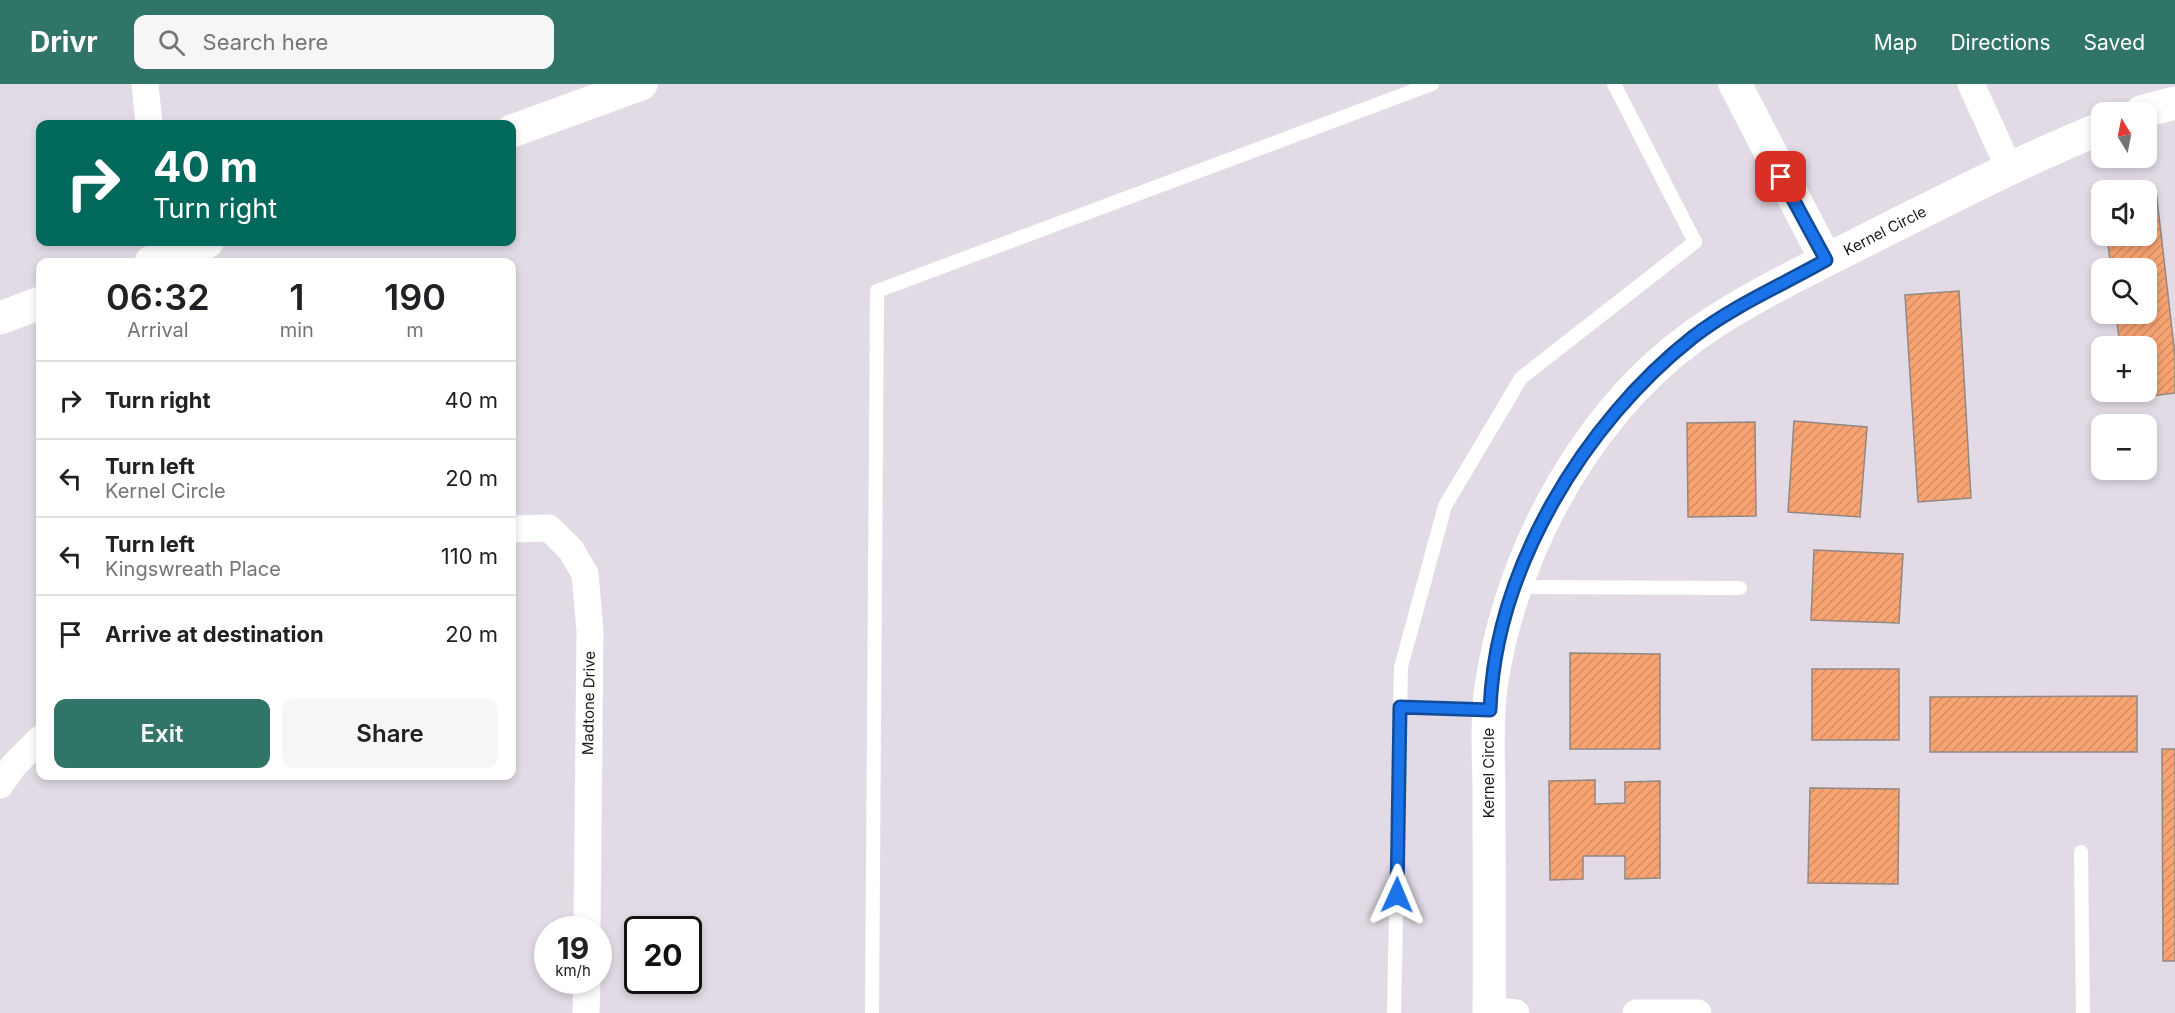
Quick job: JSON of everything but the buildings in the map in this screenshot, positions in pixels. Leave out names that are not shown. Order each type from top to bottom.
[{"type":"street","points":[[145,84],[150,120]]},
{"type":"street","points":[[516,130],[641,84]]},
{"type":"street","points":[[1735,84],[1826,260]]},
{"type":"street","points":[[1971,84],[2009,168]]},
{"type":"street","points":[[2157,108],[2175,104]]},
{"type":"street","name":"Kernel Circle","points":[[1498,1012],[1490,710],[1501,631],[1545,516],[1566,480],[1611,415],[1641,382],[1714,322],[1826,260],[2009,168],[2091,133]]},
{"type":"street","points":[[161,258],[190,246]]},
{"type":"street","points":[[0,318],[36,304]]},
{"type":"street","name":"Madtone Drive","points":[[516,529],[549,528],[571,550],[585,574],[590,631],[587,916]]},
{"type":"street","points":[[0,785],[14,765],[36,743]]},
{"type":"street","points":[[586,1013],[587,994]]},
{"type":"street","points":[[1636,1013],[1698,1013]]},
{"type":"lane","points":[[872,1013],[877,291],[1432,84]]},
{"type":"lane","points":[[1394,1013],[1401,667],[1445,506],[1521,378],[1695,242],[1614,84]]},
{"type":"lane","points":[[1516,587],[1740,588]]},
{"type":"lane","points":[[1400,707],[1490,710]]},
{"type":"lane","points":[[2081,852],[2083,1013]]},
{"type":"route","points":[[1397,895],[1400,707],[1490,710],[1501,631],[1527,557],[1545,516],[1566,480],[1611,415],[1641,382],[1714,322],[1826,260],[1781,177]]}]
